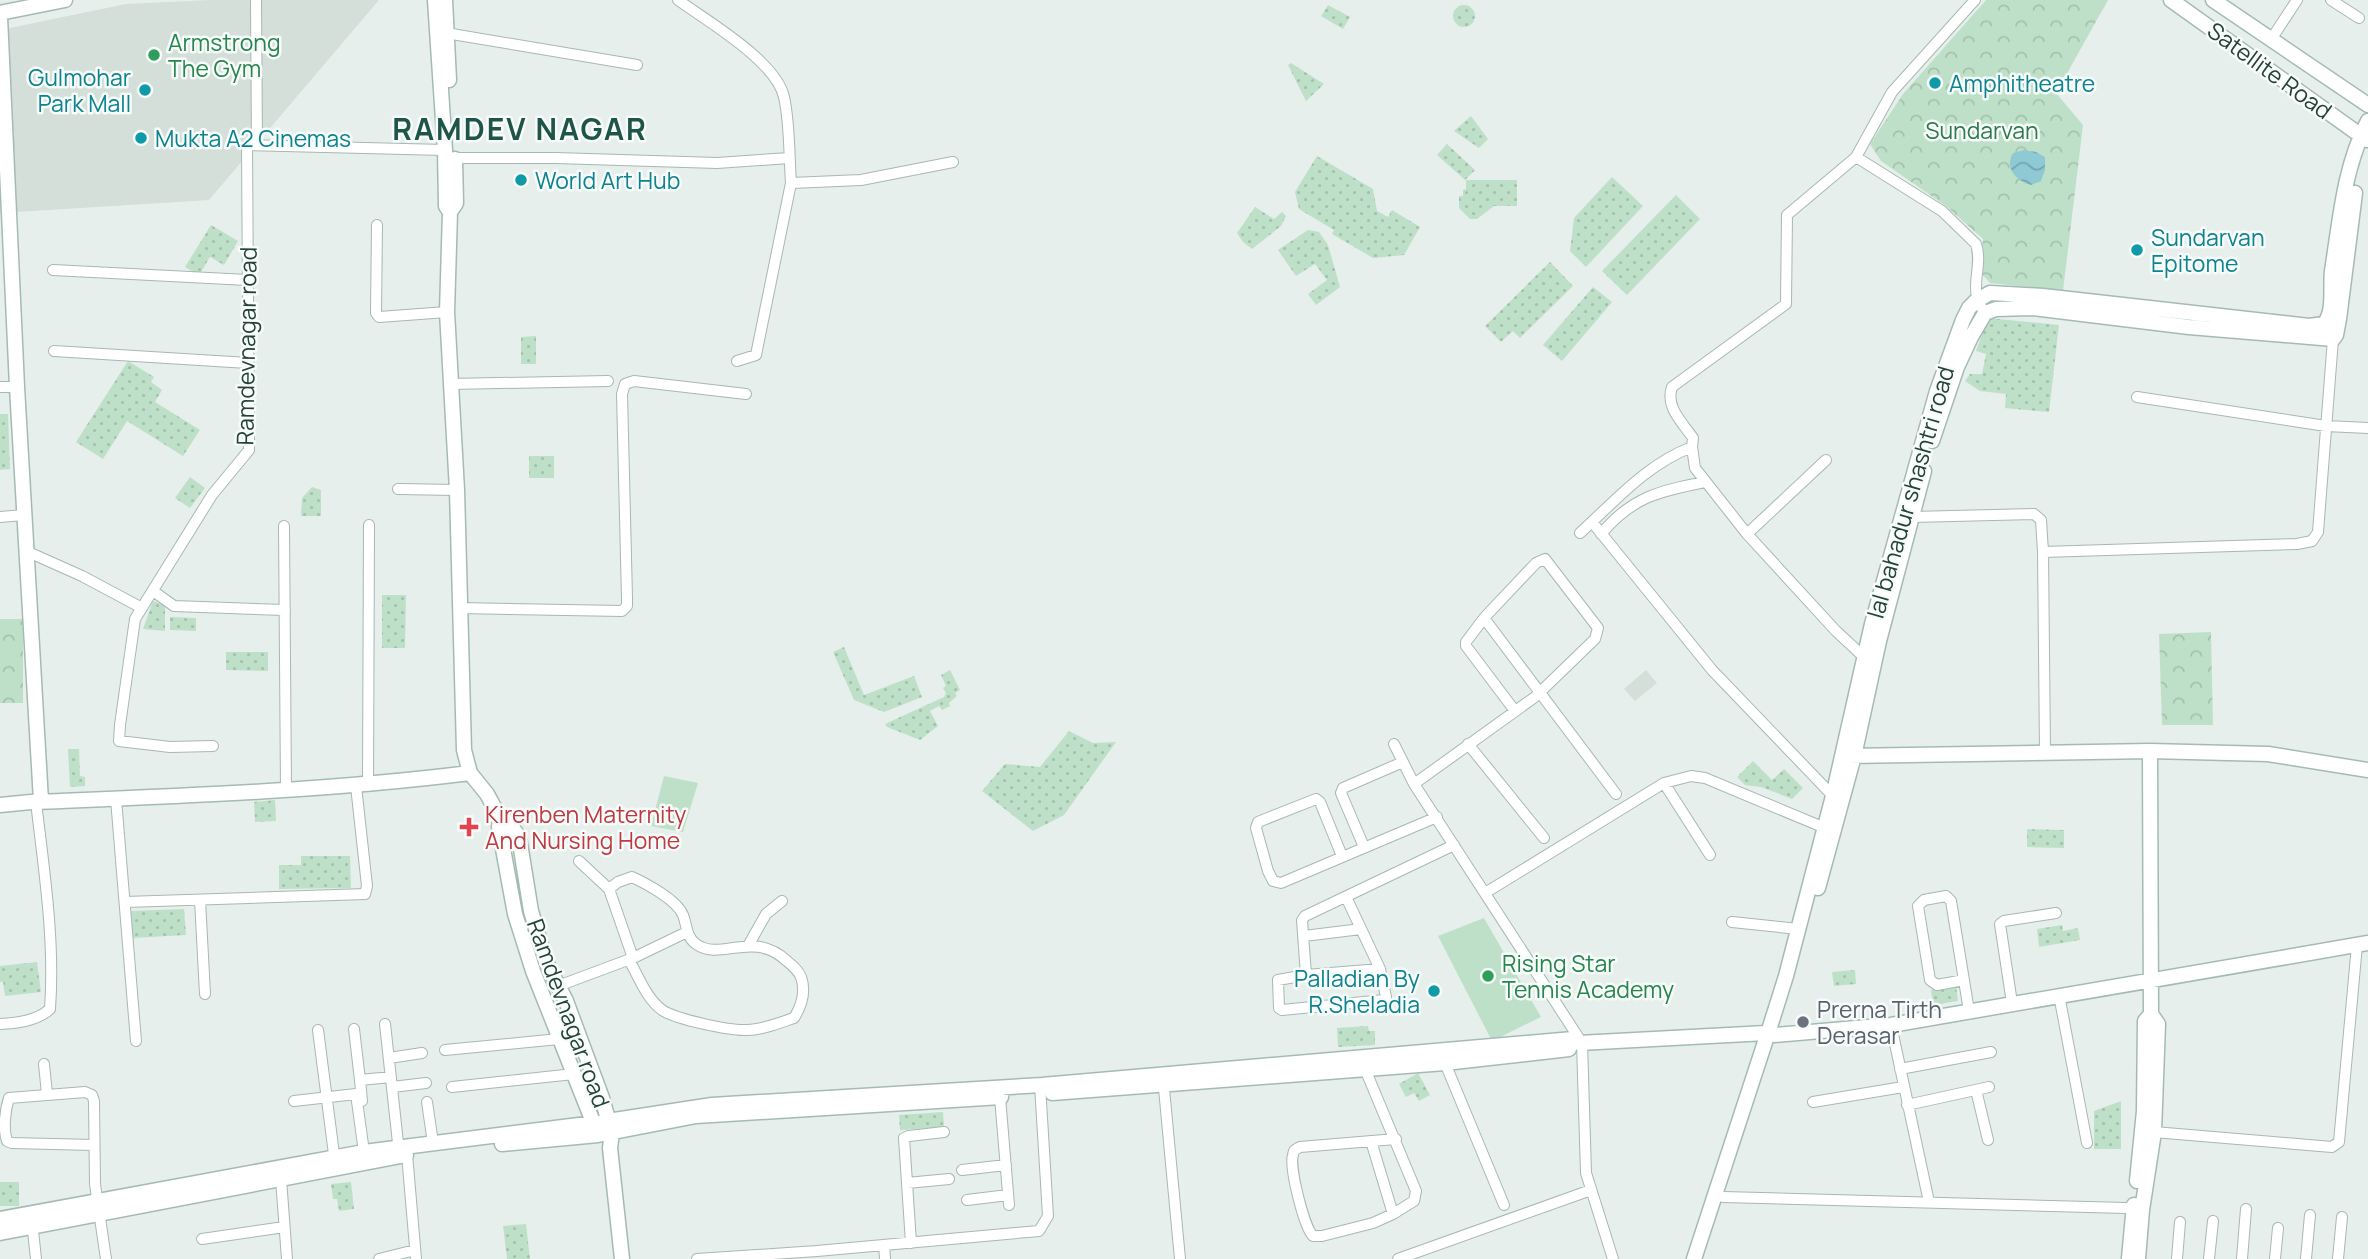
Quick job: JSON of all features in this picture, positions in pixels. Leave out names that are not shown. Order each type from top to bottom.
[{"type":"street","points":[[36,802],[41,801],[17,387],[0,15],[65,0]]},
{"type":"street","points":[[256,0],[257,145],[717,163],[789,158]]},
{"type":"street","name":"Ramdevnagar road","points":[[435,0],[456,204],[450,212],[447,312],[457,490],[464,750],[470,773],[487,794],[500,818],[499,827],[515,914],[533,971],[574,1074],[605,1132]]},
{"type":"street","name":"Ramdevnagar road","points":[[445,0],[450,154]]},
{"type":"street","points":[[678,0],[752,53],[775,77],[784,94],[791,183],[756,355],[737,360]]},
{"type":"street","points":[[1864,657],[1801,594],[1705,482],[1695,468],[1693,438],[1674,412],[1670,395],[1672,387],[1786,304],[1787,215],[1856,157],[1892,92],[1975,0]]},
{"type":"street","name":"Satellite Road","points":[[2171,0],[2365,139]]},
{"type":"street","name":"Satellite Road","points":[[2213,0],[2368,105]]},
{"type":"street","points":[[2272,38],[2297,0]]},
{"type":"street","points":[[2331,0],[2359,18]]},
{"type":"street","points":[[446,33],[636,65]]},
{"type":"street","points":[[2043,552],[2297,544],[2312,541],[2318,532],[2333,339],[2339,319],[2352,207],[2368,121]]},
{"type":"street","points":[[2333,339],[2325,324],[2329,314],[2345,192],[2350,166],[2365,139]]},
{"type":"street","name":"Ramdevnagar road","points":[[213,746],[170,747],[120,741],[135,619],[212,495],[248,450],[247,145],[257,145]]},
{"type":"street","points":[[1856,157],[1942,211],[1976,244],[1978,251],[1975,283],[1980,307]]},
{"type":"street","points":[[791,183],[862,180],[953,162]]},
{"type":"street","points":[[377,225],[376,313],[379,317],[447,312]]},
{"type":"street","points":[[53,270],[248,280]]},
{"type":"street","points":[[1704,1259],[1770,1034],[1793,976],[1848,756],[1935,433],[1980,307],[1990,293],[2043,296],[2309,326],[2325,324]]},
{"type":"street","points":[[1980,307],[2032,308],[2165,324],[2333,339]]},
{"type":"street","name":"lal bahadur shashtri road","points":[[1694,1259],[1770,1034],[1833,796],[1848,756],[1864,657],[1937,391],[1962,320],[1980,307]]},
{"type":"street","points":[[54,351],[248,363]]},
{"type":"street","points":[[450,384],[608,381]]},
{"type":"street","points":[[459,607],[622,611],[627,606],[622,394],[625,384],[634,381],[746,394]]},
{"type":"street","points":[[0,387],[17,387]]},
{"type":"street","points":[[2137,397],[2326,426],[2368,428]]},
{"type":"street","points":[[1580,533],[1650,470],[1669,456],[1692,447]]},
{"type":"street","points":[[1747,534],[1825,460]]},
{"type":"street","points":[[1601,534],[1624,510],[1639,500],[1663,491],[1705,482]]},
{"type":"street","points":[[398,489],[457,490]]},
{"type":"street","points":[[1912,517],[2034,514],[2041,520],[2045,752]]},
{"type":"street","points":[[0,517],[24,516]]},
{"type":"street","points":[[1592,522],[1712,670],[1833,796]]},
{"type":"street","points":[[125,902],[365,894],[367,886],[362,786],[369,525]]},
{"type":"street","points":[[284,526],[286,791]]},
{"type":"street","points":[[26,551],[142,607]]},
{"type":"street","points":[[1414,784],[1535,697],[1598,634],[1598,628],[1547,561],[1542,559],[1484,618],[1466,642],[1466,646],[1515,711]]},
{"type":"street","points":[[152,591],[174,606],[285,610]]},
{"type":"street","points":[[1484,618],[1616,794]]},
{"type":"street","points":[[1394,744],[1414,784],[1581,1043],[1586,1173],[1612,1259]]},
{"type":"street","points":[[1468,744],[1544,838]]},
{"type":"street","points":[[1848,756],[2150,751],[2268,754],[2368,771]]},
{"type":"street","points":[[2129,1259],[2154,1132],[2158,1024],[2151,1014],[2150,751]]},
{"type":"street","points":[[1364,847],[1342,797],[1343,788],[1403,762]]},
{"type":"street","points":[[0,805],[362,786],[470,773]]},
{"type":"street","points":[[1485,893],[1664,783],[1691,776],[1705,778],[1825,828]]},
{"type":"street","points":[[1664,783],[1710,855]]},
{"type":"street","points":[[116,799],[136,1041]]},
{"type":"street","points":[[1342,856],[1320,802],[1316,799],[1258,822],[1255,828],[1268,871],[1273,881],[1281,883],[1437,817]]},
{"type":"street","points":[[0,1024],[17,1023],[43,1016],[50,1009],[52,974],[46,885],[36,802]]},
{"type":"street","name":"Ramdevnagar road","points":[[500,818],[508,822],[519,837],[531,911],[546,962],[566,1001],[605,1132]]},
{"type":"street","points":[[1306,975],[1302,920],[1305,916],[1454,845]]},
{"type":"street","points":[[579,861],[609,889],[631,959],[649,995],[663,1010],[712,1025],[747,1030],[794,1018],[803,997],[802,981],[798,970],[776,950],[757,945],[704,948],[694,944],[687,932],[683,913],[665,896],[645,883],[632,877],[609,889]]},
{"type":"street","points":[[1964,980],[1937,985],[1930,980],[1918,906],[1924,900],[1946,896],[1951,901],[1964,980],[1969,1011]]},
{"type":"street","points":[[1346,897],[1380,969],[1386,997],[1384,1000],[1282,1010],[1279,1008],[1278,980],[1380,969]]},
{"type":"street","points":[[200,900],[205,995]]},
{"type":"street","points":[[748,946],[766,914],[782,901]]},
{"type":"street","points":[[2012,1003],[2000,924],[2004,921],[2056,913]]},
{"type":"street","points":[[1732,922],[1798,929]]},
{"type":"street","points":[[1304,936],[1361,929]]},
{"type":"street","points":[[558,986],[631,959],[687,932]]},
{"type":"street","points":[[1163,1080],[1560,1040],[1581,1043],[1891,1025],[2363,944],[2337,1146],[2154,1132]]},
{"type":"street","points":[[2059,995],[2087,1143]]},
{"type":"street","points":[[2138,1259],[2145,1021],[2151,1014]]},
{"type":"street","points":[[379,1259],[416,1254],[384,1024]]},
{"type":"street","points":[[1891,1025],[1929,1202]]},
{"type":"street","points":[[354,1029],[365,1152]]},
{"type":"street","points":[[318,1030],[336,1163]]},
{"type":"street","points":[[445,1050],[559,1039]]},
{"type":"street","points":[[98,1207],[281,1179],[365,1152],[402,1152],[433,1143],[605,1132],[712,1105],[1365,1069],[1574,1048],[1581,1043]]},
{"type":"street","points":[[1900,1069],[1991,1052]]},
{"type":"street","points":[[388,1058],[422,1053]]},
{"type":"street","points":[[1445,1063],[1503,1205]]},
{"type":"street","points":[[44,1064],[47,1094]]},
{"type":"street","points":[[1365,1069],[1396,1139],[1416,1195],[1414,1201],[1373,1223],[1313,1236],[1306,1224],[1292,1168],[1294,1151],[1300,1147],[1396,1139]]},
{"type":"street","points":[[453,1087],[574,1074]]},
{"type":"street","points":[[360,1080],[426,1083]]},
{"type":"street","points":[[1163,1080],[1180,1259]]},
{"type":"street","points":[[1813,1102],[1903,1087]]},
{"type":"street","points":[[1907,1105],[1989,1087]]},
{"type":"street","points":[[0,1219],[32,1219],[402,1152],[605,1132],[696,1116],[1000,1097],[1040,1089]]},
{"type":"street","points":[[697,1259],[818,1255],[884,1245],[1039,1231],[1048,1216],[1040,1089]]},
{"type":"street","points":[[1976,1090],[1988,1140]]},
{"type":"street","points":[[94,1145],[7,1141],[6,1106],[9,1098],[85,1092],[92,1095],[98,1207],[106,1259]]},
{"type":"street","points":[[294,1101],[356,1094],[365,1152]]},
{"type":"street","points":[[967,1200],[1009,1200],[1000,1097]]},
{"type":"street","points":[[427,1102],[433,1143]]},
{"type":"street","points":[[605,1132],[622,1259]]},
{"type":"street","points":[[911,1243],[904,1138],[944,1132]]},
{"type":"street","points":[[1371,1141],[1392,1214]]},
{"type":"street","points":[[962,1170],[1006,1165]]},
{"type":"street","points":[[281,1179],[286,1259]]},
{"type":"street","points":[[907,1183],[949,1179]]},
{"type":"street","points":[[1400,1259],[1591,1190]]},
{"type":"street","points":[[1723,1197],[2138,1210]]},
{"type":"street","points":[[2242,1259],[2246,1209]]},
{"type":"street","points":[[2306,1259],[2309,1215]]},
{"type":"street","points":[[2338,1259],[2342,1217]]},
{"type":"street","points":[[0,1233],[32,1219]]},
{"type":"street","points":[[32,1219],[36,1259]]},
{"type":"street","points":[[2210,1259],[2213,1221]]},
{"type":"street","points":[[2177,1259],[2180,1222]]},
{"type":"street","points":[[202,1239],[284,1227]]},
{"type":"street","points":[[2275,1259],[2278,1228]]},
{"type":"street","points":[[884,1245],[885,1259]]},
{"type":"shaded area","points":[[210,0],[379,0],[209,200],[0,213],[0,30],[126,4]]},
{"type":"shaded area","points":[[1646,670],[1657,683],[1635,701],[1624,689]]},
{"type":"green space","name":"Sundarvan","points":[[1986,0],[2108,0],[2056,93],[2083,125],[2063,291],[1990,283],[1980,272],[1983,239],[1946,206],[1881,161],[1870,144],[1903,94]]},
{"type":"green space","points":[[1328,5],[1350,17],[1343,29],[1321,16]]},
{"type":"green space","points":[[1464,5],[1472,8],[1475,16],[1472,24],[1464,27],[1456,24],[1453,16],[1456,8]]},
{"type":"green space","points":[[1291,63],[1324,84],[1306,101],[1288,65]]},
{"type":"green space","points":[[1471,116],[1488,139],[1479,148],[1454,131]]},
{"type":"green space","points":[[1447,144],[1475,170],[1465,180],[1437,155]]},
{"type":"green space","points":[[1317,156],[1373,189],[1377,211],[1388,217],[1392,210],[1420,227],[1404,255],[1373,258],[1332,234],[1334,230],[1299,209],[1295,192]]},
{"type":"green space","points":[[1612,177],[1643,206],[1586,267],[1570,251],[1574,218]]},
{"type":"green space","points":[[1466,180],[1517,180],[1517,206],[1494,206],[1477,219],[1470,219],[1459,208],[1459,196],[1463,196]]},
{"type":"green space","points":[[1676,195],[1700,219],[1627,295],[1602,271]]},
{"type":"green space","points":[[1255,207],[1274,219],[1282,212],[1286,216],[1281,226],[1252,249],[1237,233]]},
{"type":"green space","points":[[211,225],[238,241],[224,265],[210,257],[199,275],[185,267]]},
{"type":"green space","points":[[1308,230],[1319,232],[1328,245],[1340,287],[1316,305],[1308,294],[1327,280],[1315,264],[1296,276],[1278,250]]},
{"type":"green space","points":[[1550,262],[1573,286],[1520,338],[1513,331],[1501,342],[1485,326]]},
{"type":"green space","points":[[1593,287],[1612,302],[1562,361],[1543,345]]},
{"type":"green space","points":[[1988,318],[2059,325],[2049,412],[2005,408],[2006,394],[1980,391],[1965,381],[1970,374],[1982,374],[1986,354],[1976,351]]},
{"type":"green space","points":[[536,336],[536,364],[521,364],[521,337]]},
{"type":"green space","points":[[128,361],[154,377],[151,382],[162,390],[155,402],[200,430],[183,456],[127,421],[103,459],[76,442]]},
{"type":"green space","points":[[0,414],[8,414],[10,469],[0,470]]},
{"type":"green space","points":[[529,456],[554,456],[554,478],[529,478]]},
{"type":"green space","points":[[190,477],[205,488],[190,508],[175,498]]},
{"type":"green space","points":[[312,487],[321,490],[321,516],[301,516],[302,498]]},
{"type":"green space","points":[[382,595],[406,595],[405,648],[382,648]]},
{"type":"green space","points":[[153,601],[165,605],[165,631],[143,629]]},
{"type":"green space","points":[[170,617],[196,618],[196,631],[170,630]]},
{"type":"green space","points":[[0,619],[23,619],[23,703],[0,703]]},
{"type":"green space","points":[[2211,632],[2213,725],[2162,725],[2159,634]]},
{"type":"green space","points":[[844,647],[864,695],[914,676],[922,697],[884,712],[854,700],[833,652]]},
{"type":"green space","points":[[226,652],[268,652],[268,671],[226,670]]},
{"type":"green space","points":[[950,670],[960,690],[955,693],[957,696],[949,703],[950,706],[942,710],[939,706],[930,711],[938,726],[920,740],[887,727],[885,724],[944,697],[946,693],[943,688],[946,686],[941,675]]},
{"type":"green space","points":[[1069,731],[1093,743],[1116,742],[1064,815],[1033,831],[982,791],[1005,764],[1040,767]]},
{"type":"green space","points":[[68,749],[79,749],[80,776],[85,777],[85,786],[70,787]]},
{"type":"green space","points":[[1753,761],[1772,780],[1784,769],[1803,788],[1792,799],[1761,787],[1745,785],[1737,777]]},
{"type":"green space","points":[[664,776],[698,783],[683,832],[651,826]]},
{"type":"green space","points":[[275,800],[276,821],[255,822],[254,802]]},
{"type":"green space","points":[[2027,829],[2064,830],[2064,848],[2027,847]]},
{"type":"green space","points":[[301,856],[350,856],[351,888],[279,889],[279,865],[301,865]]},
{"type":"green space","points":[[184,909],[186,935],[132,938],[131,911]]},
{"type":"green space","name":"Rising Star Tennis Academy","points":[[1484,918],[1541,1017],[1492,1041],[1438,936]]},
{"type":"green space","points":[[2062,925],[2063,931],[2078,928],[2080,940],[2039,947],[2037,929]]},
{"type":"green space","points":[[37,962],[41,992],[5,996],[3,982],[0,982],[0,966]]},
{"type":"green space","points":[[1855,970],[1856,984],[1834,986],[1832,972]]},
{"type":"green space","points":[[1956,986],[1958,1001],[1933,1005],[1931,990]]},
{"type":"green space","points":[[1368,1026],[1369,1031],[1375,1031],[1375,1045],[1338,1047],[1337,1028]]},
{"type":"green space","points":[[1418,1073],[1430,1095],[1419,1101],[1414,1093],[1406,1097],[1399,1084]]},
{"type":"green space","points":[[2121,1101],[2121,1149],[2094,1149],[2094,1111]]},
{"type":"green space","points":[[943,1112],[944,1127],[900,1130],[899,1115]]},
{"type":"green space","points":[[0,1182],[19,1182],[19,1206],[0,1206]]},
{"type":"green space","points":[[351,1182],[354,1209],[339,1211],[337,1199],[333,1199],[331,1184]]},
{"type":"green space","points":[[526,1224],[530,1259],[507,1259],[503,1226]]},
{"type":"water","points":[[2024,150],[2045,157],[2045,170],[2041,181],[2031,185],[2016,177],[2010,164],[2013,153]]},
{"type":"place","name":"Armstrong The Gym","points":[[154,55]]},
{"type":"place","name":"Amphitheatre","points":[[1935,83]]},
{"type":"place","name":"Gulmohar Park Mall","points":[[145,90]]},
{"type":"place","name":"Mukta A2 Cinemas","points":[[141,138]]},
{"type":"place","name":"World Art Hub","points":[[521,180]]},
{"type":"place","name":"Sundarvan Epitome","points":[[2137,250]]},
{"type":"place","name":"Kirenben Maternity And Nursing Home","points":[[469,827]]},
{"type":"place","name":"Rising Star Tennis Academy","points":[[1488,976]]},
{"type":"place","name":"Palladian By R.Sheladia","points":[[1434,991]]},
{"type":"place","name":"Prerna Tirth Derasar","points":[[1803,1022]]},
{"type":"district","name":"RAMDEV NAGAR","points":[[520,128]]}]
